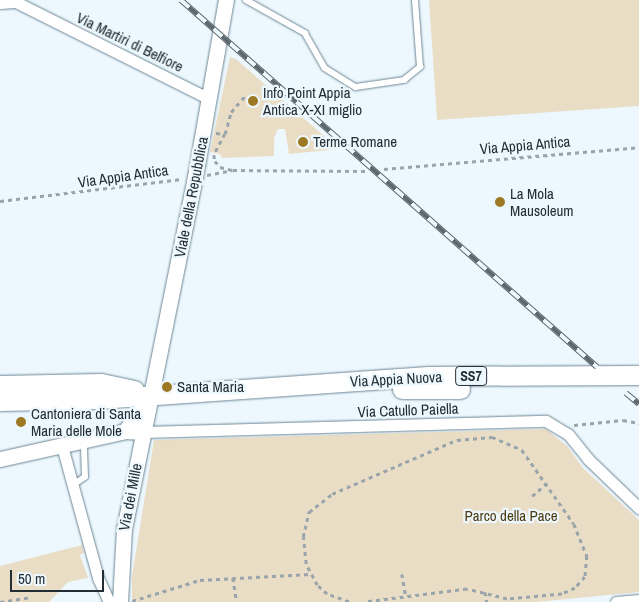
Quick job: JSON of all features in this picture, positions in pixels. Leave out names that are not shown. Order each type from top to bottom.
[{"type":"main road","name":"Via Appia Nuova","points":[[0,401],[99,399],[428,376],[639,375]]},
{"type":"main road","name":"Via Appia Nuova","points":[[0,385],[101,383],[152,394]]},
{"type":"main road","name":"Via Appia Nuova","points":[[304,385],[428,390],[639,386]]},
{"type":"street","name":"Viale della Repubblica","points":[[152,394],[195,177],[226,0]]},
{"type":"street","name":"Via Martiri di Belfiore","points":[[13,1],[208,98]]},
{"type":"street","points":[[0,3],[13,1]]},
{"type":"street","points":[[125,431],[152,394]]},
{"type":"street","name":"Via dei Mille","points":[[122,602],[123,539],[152,394]]},
{"type":"street","name":"Via Catullo Paiella","points":[[143,432],[537,420],[562,428]]},
{"type":"street","points":[[562,428],[588,459],[639,508]]},
{"type":"street","points":[[0,459],[125,431],[143,432]]},
{"type":"street","points":[[62,446],[98,578],[109,602]]},
{"type":"street","points":[[616,602],[639,600]]},
{"type":"lane","points":[[246,0],[305,33],[325,68],[356,88],[404,80],[420,67],[415,0]]},
{"type":"lane","points":[[73,485],[85,477],[84,441]]},
{"type":"path","points":[[233,170],[220,167],[215,161],[214,155],[225,134],[232,112],[246,95]]},
{"type":"path","points":[[203,132],[225,134]]},
{"type":"path","name":"Via Appia Antica","points":[[384,169],[639,147]]},
{"type":"path","name":"Via Appia Antica","points":[[0,201],[195,177],[233,170],[368,171]]},
{"type":"path","points":[[562,428],[584,422],[623,420],[639,423]]},
{"type":"path","points":[[349,602],[327,594],[311,574],[306,564],[303,537],[306,517],[313,507],[332,494],[457,440],[492,438],[513,444],[529,457],[581,540],[587,556],[585,577],[575,588],[562,594],[507,599],[467,589],[367,602]]},
{"type":"path","points":[[532,496],[547,483]]},
{"type":"path","points":[[122,602],[145,599],[200,580],[311,574]]},
{"type":"path","points":[[402,574],[406,596]]},
{"type":"path","points":[[233,578],[237,602]]},
{"type":"path","points":[[485,592],[487,602]]},
{"type":"path","points":[[0,602],[30,597]]},
{"type":"green space","points":[[429,0],[639,0],[639,106],[437,120]]},
{"type":"green space","points":[[230,57],[236,59],[339,149],[289,154],[285,129],[278,129],[274,138],[274,156],[222,158],[220,154],[210,152]]},
{"type":"green space","name":"Parco della Pace","points":[[546,429],[567,446],[583,468],[639,520],[639,592],[537,602],[132,602],[132,576],[154,440]]},
{"type":"green space","points":[[82,545],[84,553],[80,555],[88,578],[68,582],[49,602],[0,602],[0,566]]},
{"type":"railway","points":[[181,0],[597,367]]},
{"type":"railway","points":[[626,393],[639,404]]},
{"type":"place","name":"Info Point Appia Antica X-XI miglio","points":[[253,101]]},
{"type":"place","name":"Terme Romane","points":[[303,142]]},
{"type":"place","name":"La Mola Mausoleum","points":[[500,202]]},
{"type":"place","name":"Santa Maria","points":[[167,387]]},
{"type":"place","name":"Cantoniera di Santa Maria delle Mole","points":[[21,422]]}]
